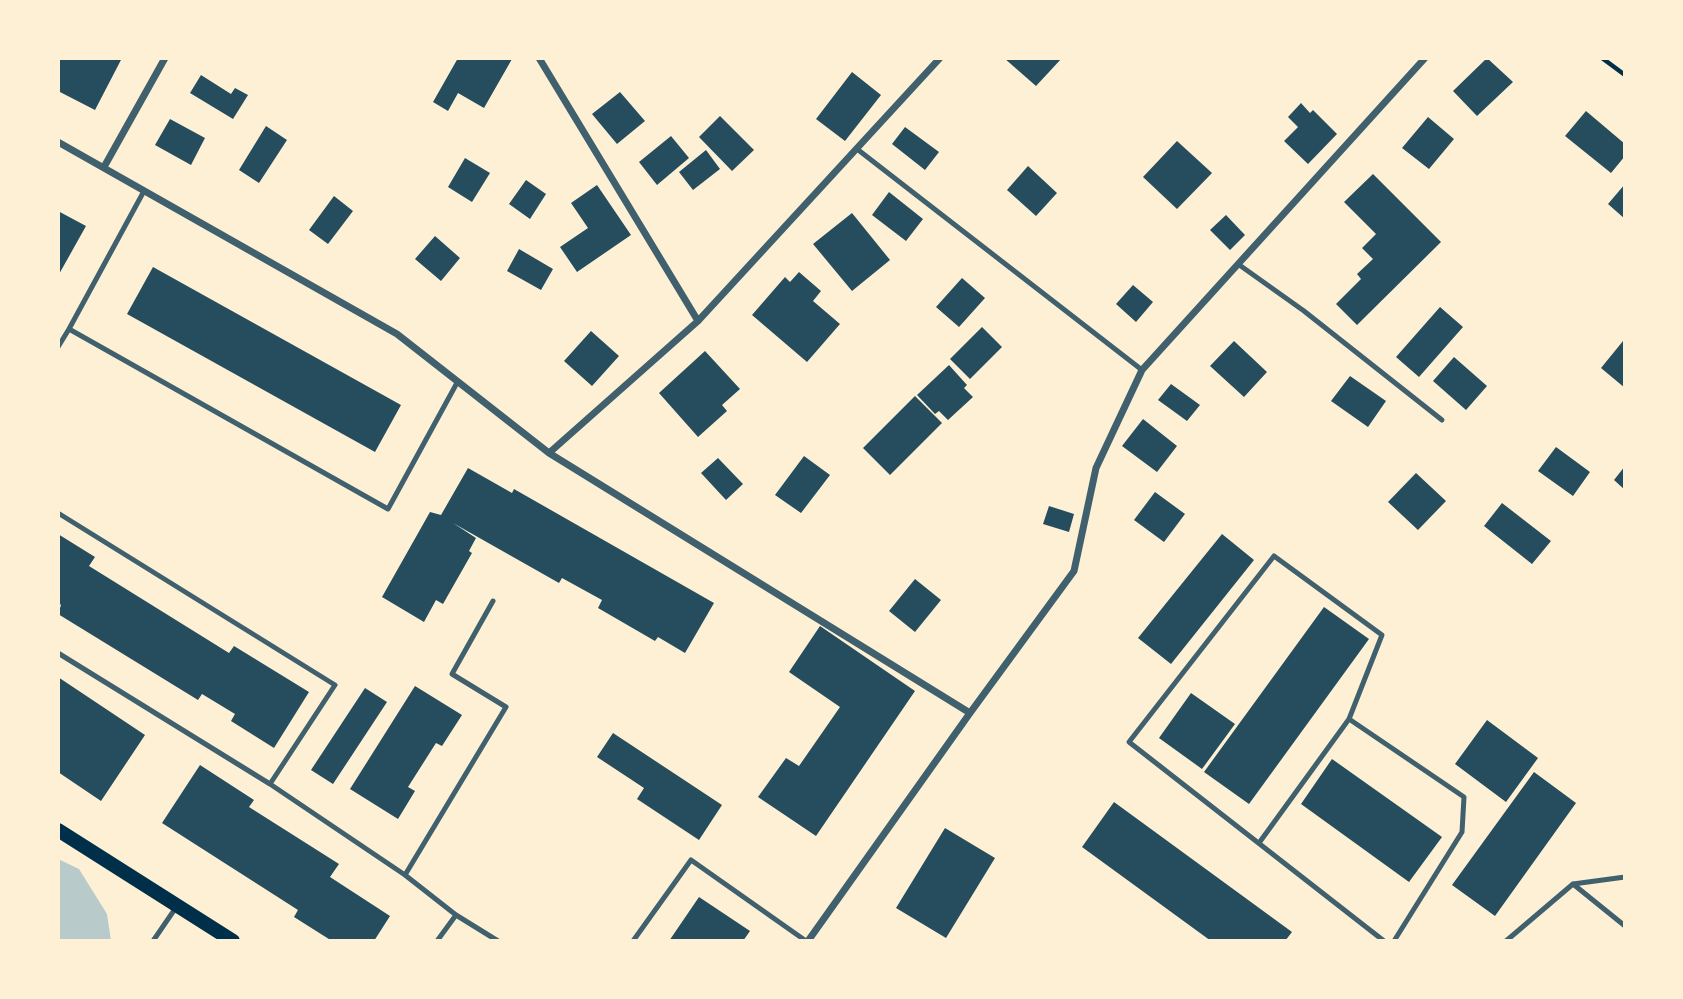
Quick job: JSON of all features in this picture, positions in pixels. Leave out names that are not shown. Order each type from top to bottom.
[{"type":"main road","points":[[58,830],[233,941]]},
{"type":"street","points":[[104,167],[166,58]]},
{"type":"street","points":[[539,58],[698,321]]},
{"type":"street","points":[[549,453],[698,321],[940,58]]},
{"type":"street","points":[[807,941],[1074,571],[1096,468],[1142,370],[1425,58]]},
{"type":"street","points":[[58,142],[397,334],[549,453],[970,713]]},
{"type":"lane","points":[[857,149],[1142,370]]},
{"type":"lane","points":[[58,347],[144,191]]},
{"type":"lane","points":[[1238,264],[1304,311],[1442,420]]},
{"type":"lane","points":[[69,329],[388,509],[457,381]]},
{"type":"lane","points":[[58,513],[335,684],[270,784]]},
{"type":"lane","points":[[1259,843],[1349,719],[1382,635],[1274,556],[1129,742],[1384,941]]},
{"type":"lane","points":[[405,875],[506,707],[452,674],[493,601]]},
{"type":"lane","points":[[58,653],[270,784],[405,875],[456,915],[498,941]]},
{"type":"lane","points":[[1349,719],[1464,797],[1462,832],[1394,941]]},
{"type":"lane","points":[[633,941],[691,860],[807,941]]},
{"type":"lane","points":[[1506,941],[1573,884],[1625,877]]},
{"type":"lane","points":[[1573,884],[1625,926]]},
{"type":"lane","points":[[153,941],[177,906]]},
{"type":"lane","points":[[437,941],[456,915]]},
{"type":"path","points":[[1602,58],[1625,75]]},
{"type":"shaded area","points":[[58,859],[79,869],[107,914],[111,941],[58,941]]},
{"type":"building","points":[[58,58],[122,58],[95,110],[58,91]]},
{"type":"building","points":[[458,58],[512,59],[484,108],[458,93],[448,111],[433,102]]},
{"type":"building","points":[[1004,58],[1062,58],[1036,86]]},
{"type":"building","points":[[1487,58],[1513,82],[1477,116],[1453,91]]},
{"type":"building","points":[[852,72],[881,95],[845,141],[816,119]]},
{"type":"building","points":[[201,75],[231,94],[235,88],[248,95],[233,119],[190,93]]},
{"type":"building","points":[[620,92],[645,121],[617,144],[592,114]]},
{"type":"building","points":[[1301,103],[1310,113],[1313,110],[1337,134],[1308,164],[1284,141],[1298,127],[1288,117]]},
{"type":"building","points":[[1586,111],[1625,144],[1625,156],[1611,173],[1565,136]]},
{"type":"building","points":[[720,116],[754,150],[732,171],[699,137]]},
{"type":"building","points":[[1428,117],[1454,139],[1429,169],[1402,148]]},
{"type":"building","points":[[170,119],[205,138],[191,165],[155,145]]},
{"type":"building","points":[[266,126],[287,140],[259,183],[239,170]]},
{"type":"building","points":[[905,127],[939,152],[925,170],[892,144]]},
{"type":"building","points":[[671,136],[689,158],[657,185],[639,162]]},
{"type":"building","points":[[1177,141],[1212,173],[1177,209],[1143,177]]},
{"type":"building","points":[[706,150],[720,169],[693,190],[679,172]]},
{"type":"building","points":[[465,158],[490,173],[472,202],[448,187]]},
{"type":"building","points":[[1028,166],[1057,193],[1036,216],[1007,190]]},
{"type":"building","points":[[1373,174],[1441,242],[1357,325],[1336,304],[1361,279],[1357,274],[1373,259],[1362,248],[1376,234],[1344,202]]},
{"type":"building","points":[[526,180],[546,194],[530,219],[509,204]]},
{"type":"building","points":[[1625,184],[1625,219],[1608,204]]},
{"type":"building","points":[[597,185],[631,235],[577,272],[560,247],[588,228],[571,203]]},
{"type":"building","points":[[889,192],[923,219],[906,241],[872,215]]},
{"type":"building","points":[[334,196],[353,211],[328,244],[309,230]]},
{"type":"building","points":[[58,211],[86,226],[58,276]]},
{"type":"building","points":[[852,213],[890,260],[852,291],[813,244]]},
{"type":"building","points":[[1226,215],[1245,235],[1230,250],[1210,230]]},
{"type":"building","points":[[435,236],[460,258],[441,281],[415,259]]},
{"type":"building","points":[[519,249],[553,269],[541,290],[507,271]]},
{"type":"building","points":[[153,267],[401,405],[375,452],[127,314]]},
{"type":"building","points":[[799,272],[821,291],[813,301],[840,324],[807,362],[752,315],[785,277],[790,282]]},
{"type":"building","points":[[962,278],[985,298],[959,327],[936,307]]},
{"type":"building","points":[[1133,285],[1153,302],[1136,322],[1116,304]]},
{"type":"building","points":[[1440,307],[1463,327],[1419,377],[1396,357]]},
{"type":"building","points":[[982,327],[1002,347],[970,379],[950,359]]},
{"type":"building","points":[[591,331],[619,356],[592,386],[564,361]]},
{"type":"building","points":[[1234,341],[1267,372],[1244,397],[1210,366]]},
{"type":"building","points":[[1623,341],[1625,343],[1625,388],[1601,368]]},
{"type":"building","points":[[705,351],[740,389],[722,405],[727,411],[698,437],[659,393]]},
{"type":"building","points":[[1454,357],[1487,386],[1466,410],[1433,381]]},
{"type":"building","points":[[949,365],[967,385],[964,388],[973,397],[948,420],[939,411],[935,414],[917,395]]},
{"type":"building","points":[[1350,376],[1386,401],[1368,427],[1331,401]]},
{"type":"building","points":[[1171,384],[1200,405],[1187,421],[1158,400]]},
{"type":"building","points":[[915,396],[942,423],[890,475],[863,448]]},
{"type":"building","points":[[1143,419],[1177,446],[1157,472],[1122,446]]},
{"type":"building","points":[[1556,447],[1590,472],[1573,496],[1538,471]]},
{"type":"building","points":[[804,456],[830,475],[801,513],[775,495]]},
{"type":"building","points":[[718,458],[743,484],[726,500],[701,473]]},
{"type":"building","points":[[1625,466],[1625,490],[1614,480]]},
{"type":"building","points":[[468,468],[512,493],[514,489],[714,603],[685,653],[658,637],[655,641],[598,608],[602,600],[562,578],[559,583],[453,523],[476,538],[469,551],[472,553],[443,604],[436,600],[424,622],[382,597],[430,512],[441,515]]},
{"type":"building","points":[[1416,473],[1446,501],[1418,530],[1388,502]]},
{"type":"building","points":[[1155,492],[1185,514],[1164,542],[1134,520]]},
{"type":"building","points":[[1502,503],[1551,541],[1532,564],[1484,526]]},
{"type":"building","points":[[1049,506],[1074,514],[1069,532],[1043,524]]},
{"type":"building","points":[[58,534],[95,557],[89,566],[229,653],[234,646],[309,692],[274,748],[231,721],[235,714],[202,694],[198,700],[58,614],[61,605],[58,602]]},
{"type":"building","points":[[1222,534],[1254,560],[1171,664],[1138,638]]},
{"type":"building","points":[[915,579],[941,600],[915,632],[889,611]]},
{"type":"building","points":[[1324,607],[1369,639],[1249,804],[1204,772]]},
{"type":"building","points":[[820,626],[915,691],[816,836],[758,797],[786,758],[799,766],[840,707],[789,672]]},
{"type":"building","points":[[58,677],[145,735],[101,801],[58,772]]},
{"type":"building","points":[[415,686],[462,715],[442,746],[436,743],[408,787],[415,791],[398,819],[350,789]]},
{"type":"building","points":[[365,688],[387,702],[333,784],[311,770]]},
{"type":"building","points":[[1191,693],[1235,724],[1202,769],[1159,738]]},
{"type":"building","points":[[1487,720],[1538,758],[1506,802],[1455,764]]},
{"type":"building","points":[[613,733],[722,805],[699,840],[637,799],[644,788],[597,757]]},
{"type":"building","points":[[1332,759],[1442,837],[1409,882],[1301,804]]},
{"type":"building","points":[[200,765],[254,800],[249,807],[339,864],[330,877],[390,916],[374,941],[332,941],[294,917],[298,910],[162,823]]},
{"type":"building","points":[[1534,772],[1576,803],[1495,916],[1452,885]]},
{"type":"building","points":[[1114,802],[1292,932],[1285,941],[1211,941],[1082,847]]},
{"type":"building","points":[[945,828],[995,858],[946,938],[896,908]]},
{"type":"building","points":[[699,897],[750,931],[743,941],[669,941]]}]
